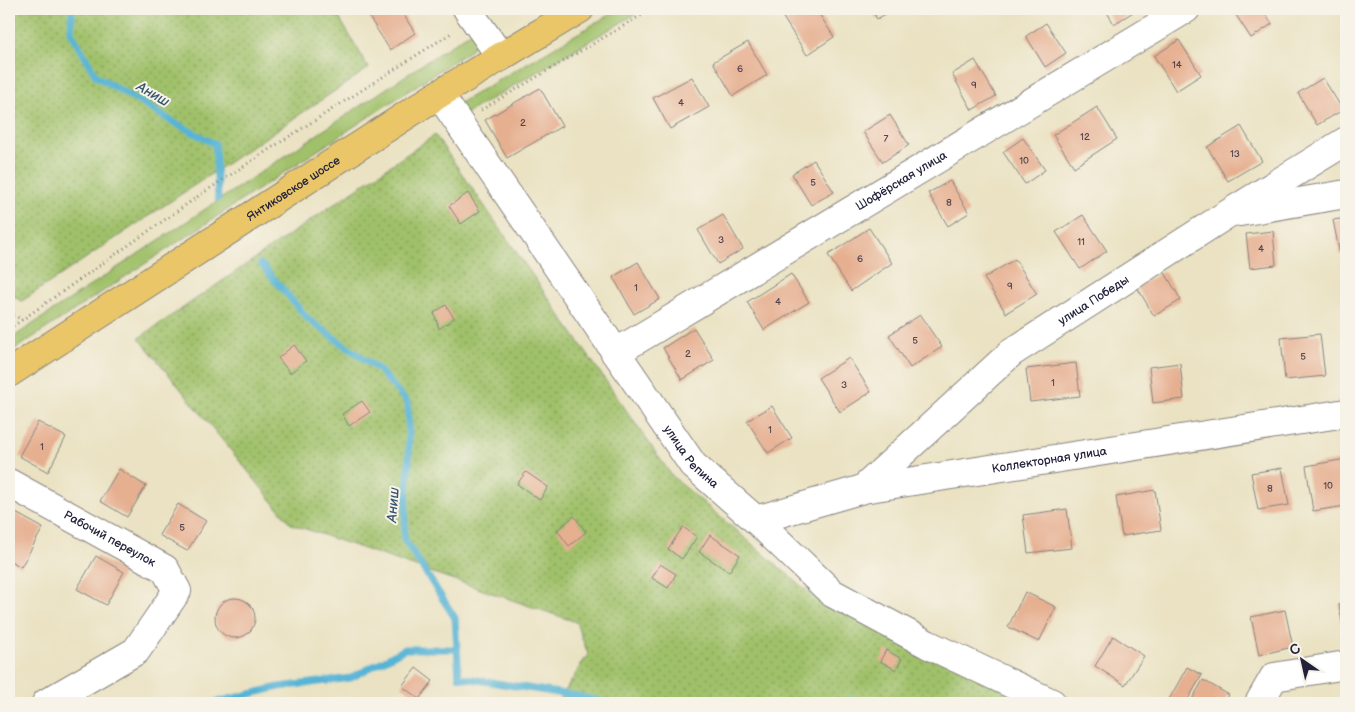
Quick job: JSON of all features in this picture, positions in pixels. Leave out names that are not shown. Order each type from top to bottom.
[{"type":"main road","name":"Янтиковское шоссе","points":[[9,373],[439,94],[572,12]]},
{"type":"street","name":"Шофёрская улица","points":[[615,353],[1186,9]]},
{"type":"street","points":[[471,14],[501,57]]},
{"type":"street","name":"улица Репина","points":[[439,94],[693,465],[756,520],[832,593],[927,644],[1052,703]]},
{"type":"street","name":"улица Победы","points":[[863,489],[1011,353],[1346,140]]},
{"type":"street","points":[[1226,215],[1346,194]]},
{"type":"street","name":"Коллекторная улица","points":[[756,520],[863,489],[1346,412]]},
{"type":"street","name":"Рабочий переулок","points":[[9,483],[165,569],[177,591],[136,651],[46,703]]},
{"type":"street","points":[[1259,703],[1274,677],[1346,665]]},
{"type":"path","points":[[458,122],[652,9]]},
{"type":"path","points":[[9,329],[200,196],[471,14]]},
{"type":"path","points":[[9,312],[22,320]]},
{"type":"green space","points":[[9,9],[334,9],[369,68],[22,301],[9,294]]},
{"type":"green space","points":[[619,9],[644,9],[462,116],[458,104]]},
{"type":"green space","points":[[474,30],[477,41],[469,51],[9,353],[9,340]]},
{"type":"green space","points":[[435,135],[672,476],[813,596],[1033,703],[564,703],[559,701],[588,654],[576,622],[291,524],[139,338]]},
{"type":"building","points":[[364,9],[400,9],[415,33],[390,50]]},
{"type":"building","points":[[793,9],[816,9],[834,37],[807,55],[782,16]]},
{"type":"building","points":[[871,9],[894,9],[877,19]]},
{"type":"building","points":[[1105,9],[1138,9],[1114,24]]},
{"type":"building","points":[[1232,9],[1262,9],[1272,24],[1251,38]]},
{"type":"building","points":[[1046,23],[1066,53],[1045,67],[1026,36]]},
{"type":"building","points":[[1179,40],[1201,75],[1176,91],[1154,56]]},
{"type":"building","points":[[748,42],[767,75],[733,96],[713,62]]},
{"type":"building","points":[[975,60],[996,96],[972,110],[952,74]]},
{"type":"building","points":[[692,77],[709,107],[670,129],[653,98]]},
{"type":"building","points":[[1323,78],[1343,110],[1317,125],[1298,93]]},
{"type":"building","points":[[540,88],[562,126],[507,158],[485,120]]},
{"type":"building","points":[[1097,107],[1117,139],[1074,167],[1053,135]]},
{"type":"building","points":[[890,115],[909,145],[883,162],[863,132]]},
{"type":"building","points":[[1241,126],[1262,161],[1228,181],[1207,147]]},
{"type":"building","points":[[1023,138],[1045,170],[1025,184],[1003,152]]},
{"type":"building","points":[[814,160],[834,192],[811,205],[792,174]]},
{"type":"building","points":[[950,181],[969,213],[948,226],[928,193]]},
{"type":"building","points":[[468,193],[480,211],[461,224],[449,206]]},
{"type":"building","points":[[723,215],[743,249],[718,264],[698,230]]},
{"type":"building","points":[[1083,215],[1107,251],[1080,269],[1056,232]]},
{"type":"building","points":[[1346,218],[1346,254],[1340,255],[1333,220]]},
{"type":"building","points":[[869,228],[892,263],[851,291],[828,255]]},
{"type":"building","points":[[1273,231],[1276,265],[1250,268],[1246,234]]},
{"type":"building","points":[[1015,259],[1037,294],[1006,313],[984,278]]},
{"type":"building","points":[[638,262],[660,299],[634,314],[613,277]]},
{"type":"building","points":[[1164,271],[1181,300],[1154,316],[1137,287]]},
{"type":"building","points":[[791,274],[809,302],[764,330],[747,302]]},
{"type":"building","points":[[446,305],[454,318],[439,329],[434,313]]},
{"type":"building","points":[[920,315],[942,347],[910,368],[889,335]]},
{"type":"building","points":[[694,328],[714,360],[682,380],[663,348]]},
{"type":"building","points":[[1320,334],[1325,376],[1285,380],[1281,338]]},
{"type":"building","points":[[294,345],[306,361],[290,373],[278,358]]},
{"type":"building","points":[[849,358],[871,392],[840,412],[818,378]]},
{"type":"building","points":[[1076,363],[1080,396],[1030,402],[1026,369]]},
{"type":"building","points":[[1180,363],[1184,399],[1153,403],[1149,367]]},
{"type":"building","points":[[362,401],[370,412],[349,426],[342,414]]},
{"type":"building","points":[[772,406],[792,438],[768,453],[747,421]]},
{"type":"building","points":[[38,422],[66,437],[48,472],[19,456]]},
{"type":"building","points":[[1346,459],[1346,506],[1313,511],[1306,466]]},
{"type":"building","points":[[1282,468],[1289,505],[1258,510],[1251,473]]},
{"type":"building","points":[[119,469],[146,486],[127,517],[100,501]]},
{"type":"building","points":[[526,472],[548,487],[540,500],[517,484]]},
{"type":"building","points":[[1155,490],[1161,530],[1122,536],[1116,497]]},
{"type":"building","points":[[178,504],[206,521],[187,551],[159,535]]},
{"type":"building","points":[[1067,509],[1072,548],[1028,553],[1023,515]]},
{"type":"building","points":[[16,513],[43,528],[21,567],[9,560],[9,526]]},
{"type":"building","points":[[574,516],[586,532],[569,546],[557,530]]},
{"type":"building","points":[[683,527],[697,537],[682,559],[668,549]]},
{"type":"building","points":[[710,535],[740,555],[729,572],[699,552]]},
{"type":"building","points":[[96,556],[124,572],[106,605],[77,589]]},
{"type":"building","points":[[660,564],[676,574],[668,588],[652,578]]},
{"type":"building","points":[[1025,592],[1056,607],[1039,642],[1008,627]]},
{"type":"building","points":[[239,598],[246,601],[252,607],[255,618],[254,626],[246,635],[239,638],[231,638],[224,635],[216,626],[215,614],[218,607],[227,599]]},
{"type":"building","points":[[1346,603],[1346,635],[1344,635],[1339,604]]},
{"type":"building","points":[[1285,610],[1293,647],[1259,655],[1251,617]]},
{"type":"building","points":[[1113,636],[1144,656],[1125,685],[1095,666]]},
{"type":"building","points":[[886,650],[902,659],[896,670],[880,661]]},
{"type":"building","points":[[1187,667],[1202,675],[1186,703],[1167,703]]},
{"type":"building","points":[[416,668],[433,681],[419,699],[402,686]]},
{"type":"building","points":[[1203,680],[1229,695],[1224,703],[1190,703]]},
{"type":"waterway","name":"Аниш","points":[[72,9],[71,32],[96,76],[175,123],[215,144],[218,198]]},
{"type":"waterway","name":"Аниш","points":[[261,264],[309,320],[378,369],[408,403],[409,462],[404,539],[455,618],[459,677],[577,696],[606,703]]},
{"type":"waterway","points":[[213,703],[279,687],[351,678],[405,649],[457,649]]},
{"type":"waterway","name":"Аниш","points":[[849,703],[850,700],[864,703]]}]
